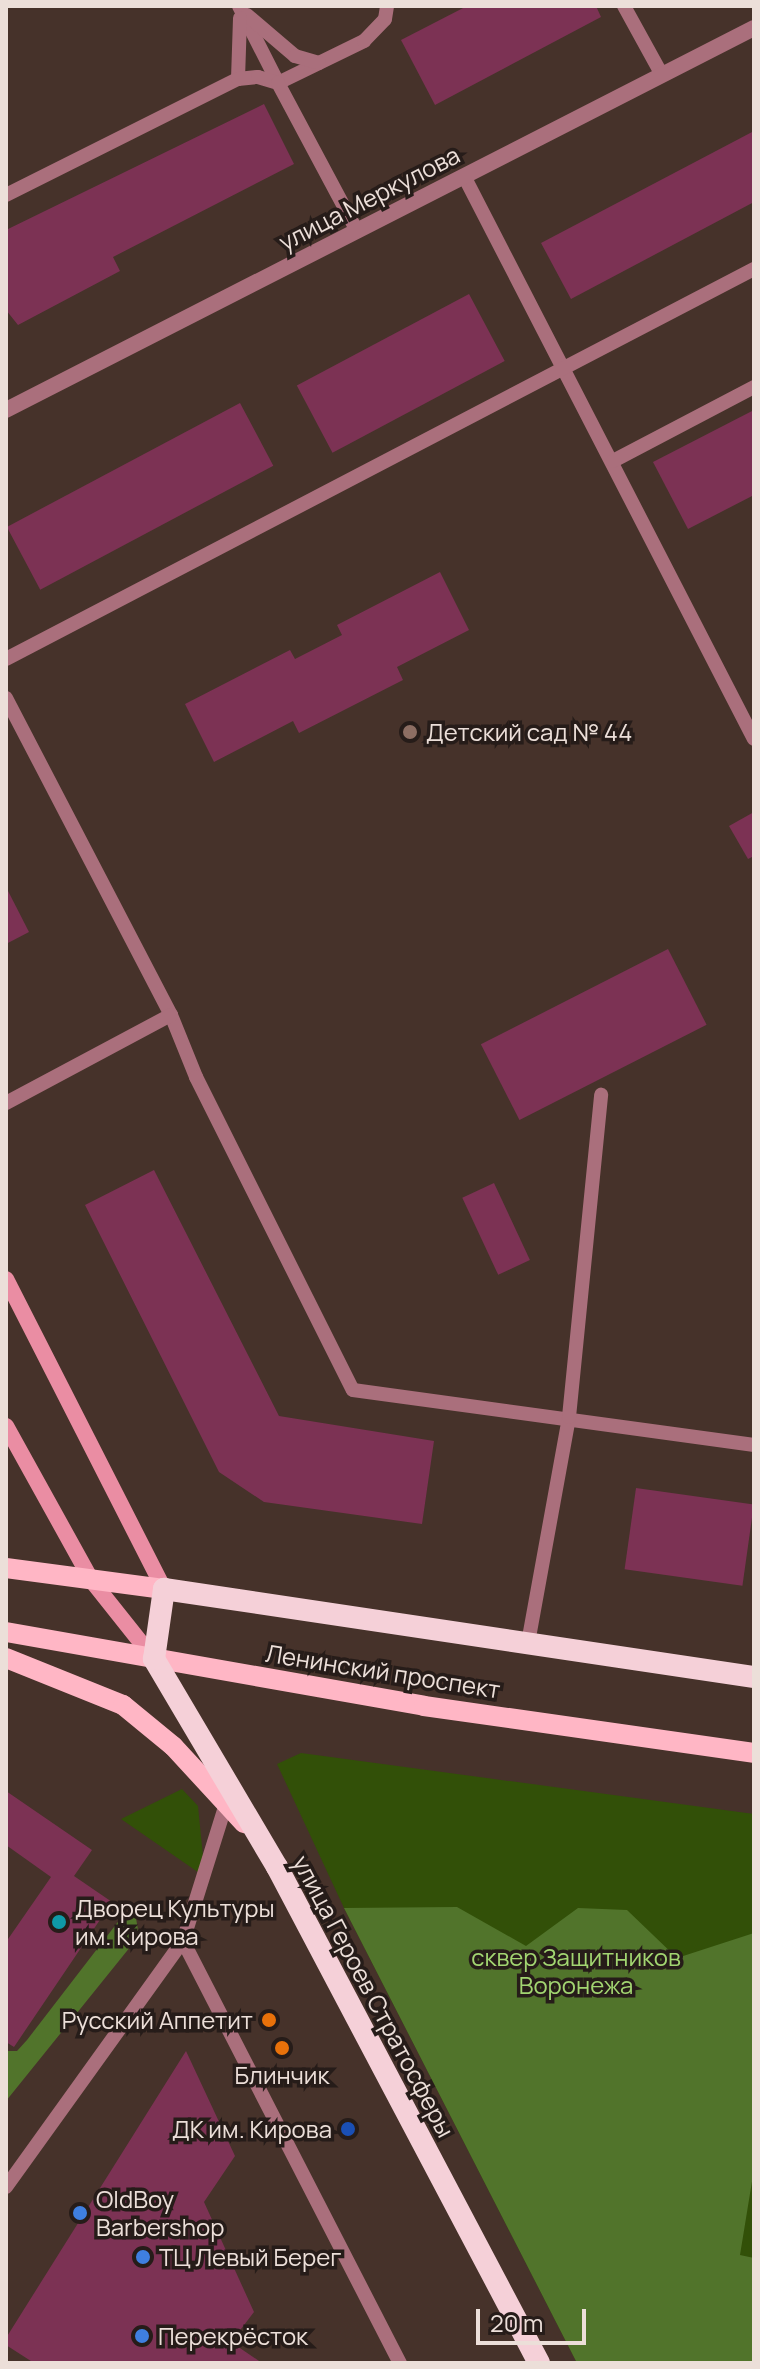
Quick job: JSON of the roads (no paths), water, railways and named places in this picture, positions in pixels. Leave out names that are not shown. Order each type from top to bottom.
[{"type":"highway","name":"Ленинский проспект","points":[[164,1589],[754,1677]]},
{"type":"highway","points":[[154,1659],[164,1589]]},
{"type":"highway","name":"улица Героев Стратосферы","points":[[154,1659],[262,1842],[539,2363]]},
{"type":"main road","points":[[6,1279],[164,1589]]},
{"type":"main road","name":"улица Героев Стратосферы","points":[[6,1426],[92,1581],[154,1659]]},
{"type":"main road","name":"Ленинский проспект","points":[[6,1568],[164,1589]]},
{"type":"main road","name":"Ленинский проспект","points":[[6,1632],[424,1706],[754,1753]]},
{"type":"main road","points":[[6,1658],[123,1705],[173,1746],[262,1842]]},
{"type":"street","name":"улица Меркулова","points":[[6,410],[754,28]]},
{"type":"lane","points":[[238,6],[243,46],[238,79]]},
{"type":"lane","points":[[319,63],[295,56],[239,6],[357,231]]},
{"type":"lane","points":[[6,195],[238,79],[258,77],[278,83],[364,41],[385,19],[387,6]]},
{"type":"lane","points":[[624,6],[662,75]]},
{"type":"lane","points":[[464,176],[754,739]]},
{"type":"lane","points":[[6,659],[754,269]]},
{"type":"lane","points":[[613,461],[754,387]]},
{"type":"lane","points":[[6,698],[171,1015],[196,1077],[353,1390],[569,1417],[754,1445]]},
{"type":"lane","points":[[6,1103],[171,1015]]},
{"type":"lane","points":[[528,1643],[569,1417],[601,1095]]},
{"type":"lane","points":[[6,2187],[183,1941],[226,1804]]},
{"type":"lane","points":[[183,1941],[400,2363]]},
{"type":"place","name":"Детский сад № 44","points":[[410,732]]},
{"type":"place","name":"Дворец Культуры им. Кирова","points":[[59,1922]]},
{"type":"place","name":"Русский Аппетит","points":[[269,2020]]},
{"type":"place","name":"Блинчик","points":[[282,2048]]},
{"type":"place","name":"ДК им. Кирова","points":[[348,2129]]},
{"type":"place","name":"OldBoy Barbershop","points":[[80,2213]]},
{"type":"place","name":"ТЦ Левый Берег","points":[[143,2257]]},
{"type":"place","name":"Перекрёсток","points":[[142,2336]]},
{"type":"park label","name":"сквер Защитников Воронежа","points":[[576,1971]]}]
